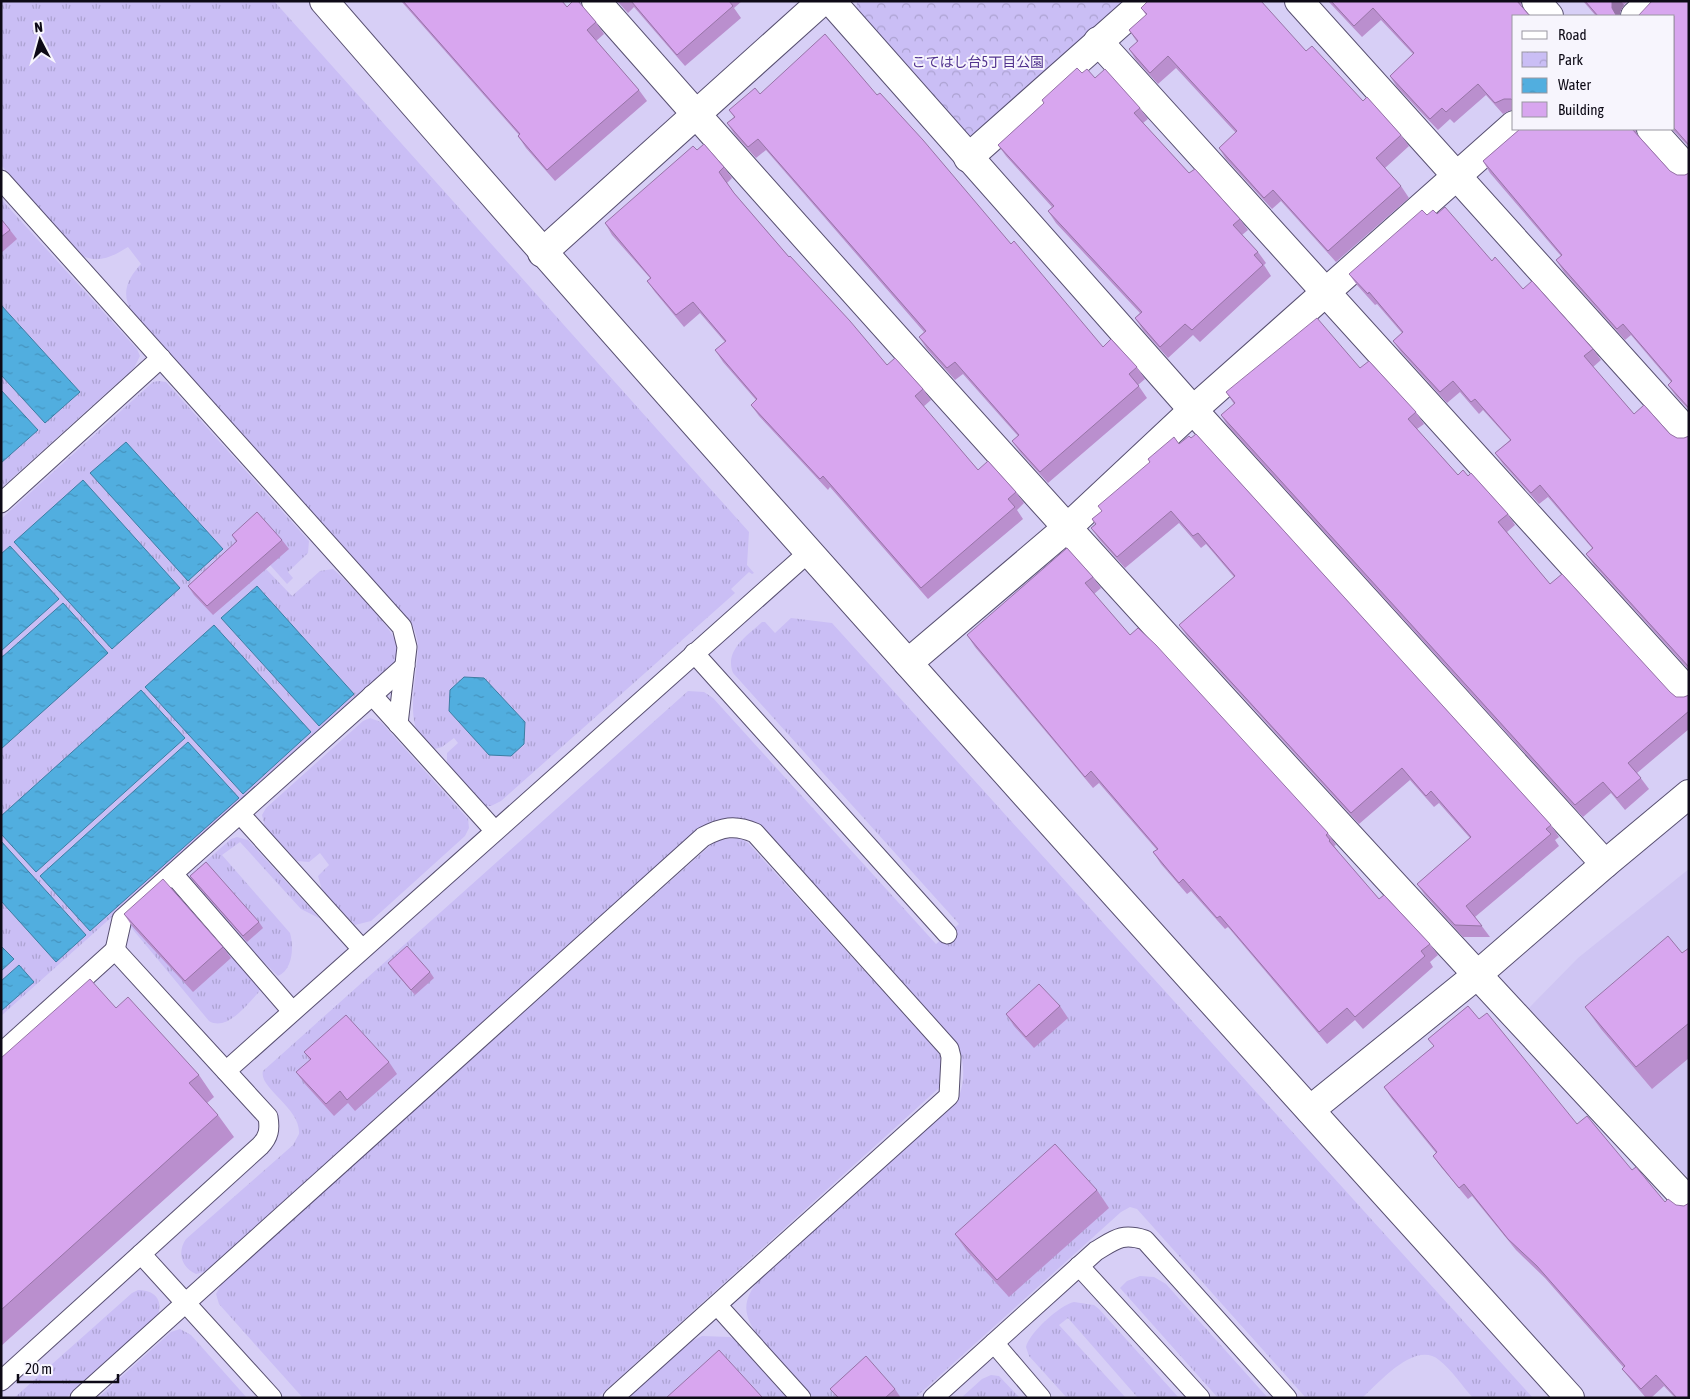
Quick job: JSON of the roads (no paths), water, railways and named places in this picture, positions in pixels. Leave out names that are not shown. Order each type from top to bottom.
[{"type":"street","points":[[324,1],[542,253],[808,552],[1570,1398]]},
{"type":"street","points":[[596,1],[1068,527],[1477,976],[1689,1202]]},
{"type":"street","points":[[542,253],[822,1]]},
{"type":"street","points":[[830,1],[1193,410],[1604,864]]},
{"type":"street","points":[[968,158],[1145,1]]},
{"type":"street","points":[[1299,1],[1689,434]]},
{"type":"street","points":[[1536,1],[1549,15]]},
{"type":"street","points":[[1635,15],[1651,1]]},
{"type":"street","points":[[1098,41],[1689,693]]},
{"type":"street","points":[[908,663],[1068,527],[1193,410],[1512,127]]},
{"type":"street","points":[[1652,130],[1689,171]]},
{"type":"street","points":[[1310,1110],[1477,976],[1604,864],[1689,794]]},
{"type":"lane","points":[[1,180],[402,627],[407,647],[398,724]]},
{"type":"lane","points":[[1,503],[161,358]]},
{"type":"lane","points":[[226,1071],[808,552]]},
{"type":"lane","points":[[694,653],[947,934]]},
{"type":"lane","points":[[1,1052],[116,950],[122,920],[405,666]]},
{"type":"lane","points":[[372,695],[495,831]]},
{"type":"lane","points":[[240,814],[362,949]]},
{"type":"lane","points":[[80,1398],[703,837],[729,826],[743,827],[755,833],[949,1049],[951,1089],[949,1096],[613,1398]]},
{"type":"lane","points":[[173,874],[292,1011]]},
{"type":"lane","points":[[1,1381],[267,1139],[269,1132],[268,1116],[116,950]]},
{"type":"lane","points":[[933,1398],[1096,1251],[1114,1240],[1129,1236],[1145,1240],[1287,1398]]},
{"type":"lane","points":[[141,1254],[272,1398]]},
{"type":"lane","points":[[1079,1266],[1200,1398]]},
{"type":"lane","points":[[717,1305],[801,1398]]},
{"type":"lane","points":[[994,1343],[1041,1398]]},
{"type":"water","points":[[1,305],[80,392],[45,423],[1,375]]},
{"type":"water","points":[[1,390],[38,430],[1,463]]},
{"type":"water","points":[[126,442],[223,549],[188,581],[90,473]]},
{"type":"water","points":[[83,480],[180,588],[112,649],[14,542]]},
{"type":"water","points":[[10,546],[59,599],[1,651],[1,554]]},
{"type":"water","points":[[257,586],[354,694],[319,726],[221,618]]},
{"type":"water","points":[[63,603],[108,653],[1,749],[1,658]]},
{"type":"water","points":[[214,625],[311,732],[243,794],[145,687]]},
{"type":"water","points":[[464,677],[484,678],[525,722],[524,744],[511,756],[489,755],[449,711],[450,690]]},
{"type":"water","points":[[141,690],[185,738],[36,872],[1,834],[1,816]]},
{"type":"water","points":[[188,742],[239,798],[90,931],[40,876]]},
{"type":"water","points":[[1,841],[86,935],[56,962],[1,901]]},
{"type":"water","points":[[1,946],[14,959],[1,971]]},
{"type":"water","points":[[19,965],[34,982],[1,1011],[1,981]]},
{"type":"park label","name":"こてはし台5丁目公園","points":[[978,62]]}]
